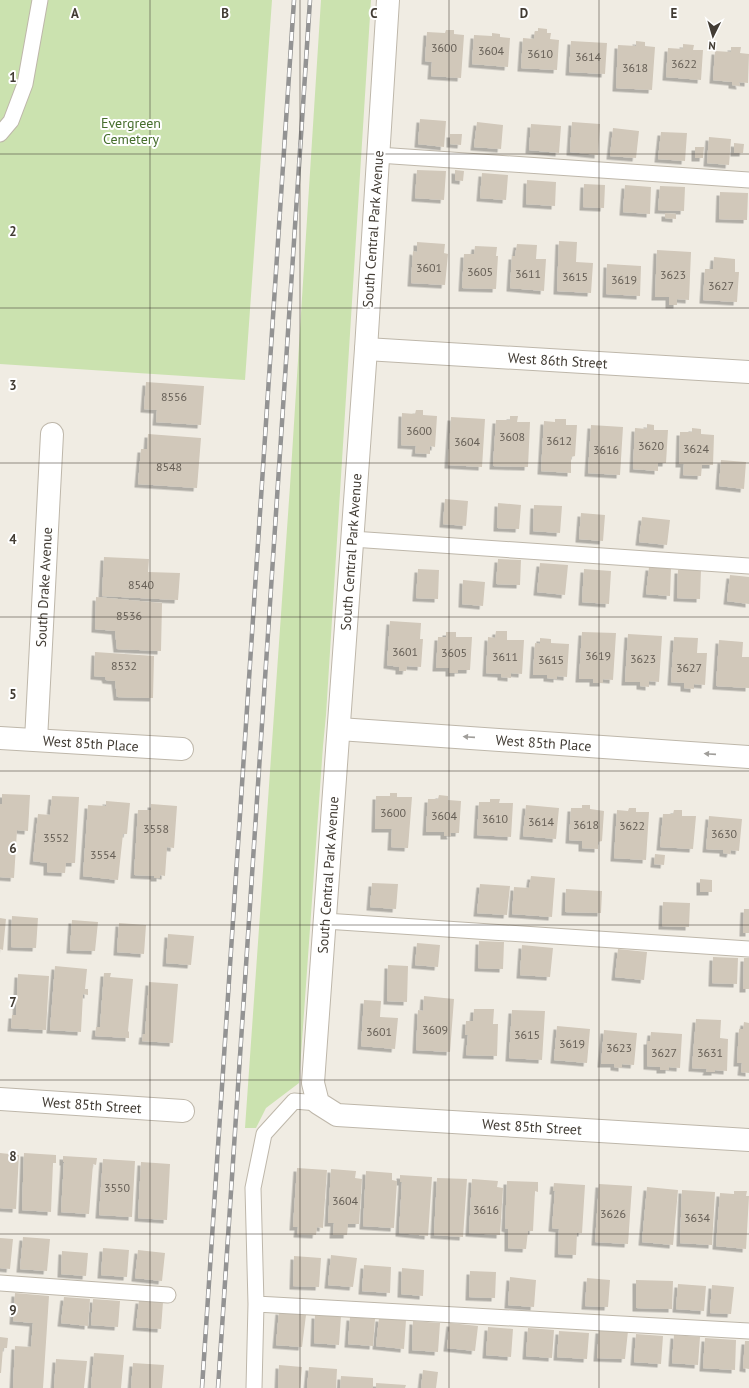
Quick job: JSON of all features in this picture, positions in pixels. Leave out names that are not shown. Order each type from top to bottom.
[{"type":"street","name":"South Central Park Avenue","points":[[318,1103],[313,1083],[366,349],[388,0]]},
{"type":"street","name":"West 86th Street","points":[[366,349],[749,372]]},
{"type":"street","name":"South Drake Avenue","points":[[36,740],[52,434]]},
{"type":"street","name":"West 85th Place","points":[[339,728],[749,757]]},
{"type":"street","name":"West 85th Place","points":[[0,738],[182,749]]},
{"type":"street","name":"West 85th Street","points":[[0,1099],[183,1111]]},
{"type":"street","name":"West 85th Street","points":[[318,1103],[337,1115],[749,1140]]},
{"type":"lane","points":[[0,134],[11,121],[25,84],[40,0]]},
{"type":"lane","points":[[378,155],[749,180]]},
{"type":"lane","points":[[352,539],[749,566]]},
{"type":"lane","points":[[325,921],[749,949]]},
{"type":"lane","points":[[254,1388],[256,1304],[253,1188],[264,1134],[294,1101],[318,1103]]},
{"type":"lane","points":[[0,1284],[168,1294]]},
{"type":"lane","points":[[256,1304],[749,1331]]},
{"type":"green space","name":"Evergreen Cemetery","points":[[0,0],[272,0],[245,380],[0,364]]},
{"type":"green space","points":[[321,0],[371,0],[326,715],[299,1083],[266,1108],[256,1128],[245,1128],[290,486]]},
{"type":"building","points":[[538,28],[547,29],[547,33],[551,33],[550,39],[559,40],[557,70],[521,68],[523,38],[534,39],[535,31],[538,31]]},
{"type":"building","points":[[446,30],[454,30],[454,34],[464,35],[461,78],[431,76],[432,62],[425,61],[427,32],[445,33]]},
{"type":"building","points":[[492,33],[500,34],[500,37],[510,38],[508,67],[472,64],[474,35],[492,36]]},
{"type":"building","points":[[571,41],[607,43],[605,74],[569,72]]},
{"type":"building","points":[[636,41],[645,42],[645,46],[655,47],[652,90],[616,88],[618,45],[636,46]]},
{"type":"building","points":[[683,44],[694,45],[693,50],[703,50],[701,80],[666,77],[668,48],[683,49]]},
{"type":"building","points":[[731,47],[741,47],[740,53],[749,54],[748,83],[739,82],[740,86],[732,85],[732,82],[713,80],[715,51],[731,52]]},
{"type":"building","points":[[420,119],[446,121],[444,147],[418,144]]},
{"type":"building","points":[[477,122],[503,125],[501,149],[474,147]]},
{"type":"building","points":[[572,122],[600,124],[598,155],[570,152]]},
{"type":"building","points":[[531,124],[561,126],[559,153],[529,150]]},
{"type":"building","points":[[613,128],[639,131],[636,158],[610,156]]},
{"type":"building","points":[[661,132],[687,133],[685,161],[658,159]]},
{"type":"building","points":[[450,134],[462,134],[461,145],[450,144]]},
{"type":"building","points":[[709,137],[731,139],[729,165],[707,163]]},
{"type":"building","points":[[734,143],[744,144],[743,153],[734,153]]},
{"type":"building","points":[[695,147],[704,147],[703,158],[695,158]]},
{"type":"building","points":[[417,170],[446,171],[444,200],[415,198]]},
{"type":"building","points":[[455,170],[464,171],[463,181],[455,180]]},
{"type":"building","points":[[482,173],[508,175],[506,200],[480,198]]},
{"type":"building","points":[[527,180],[556,182],[555,206],[526,204]]},
{"type":"building","points":[[584,184],[605,185],[604,208],[583,207]]},
{"type":"building","points":[[625,185],[651,187],[650,214],[623,212]]},
{"type":"building","points":[[660,186],[685,187],[684,211],[658,210]]},
{"type":"building","points":[[720,192],[748,193],[747,220],[719,219]]},
{"type":"building","points":[[665,213],[676,214],[676,219],[665,218]]},
{"type":"building","points":[[559,241],[577,242],[576,262],[593,263],[591,293],[557,291]]},
{"type":"building","points":[[417,242],[445,244],[444,253],[448,254],[445,285],[411,283],[413,251],[417,252]]},
{"type":"building","points":[[517,244],[537,245],[536,259],[546,259],[544,291],[510,288],[512,256],[515,256]]},
{"type":"building","points":[[475,246],[497,247],[496,256],[498,256],[496,289],[462,288],[464,254],[474,254]]},
{"type":"building","points":[[657,250],[691,252],[689,300],[677,299],[677,305],[669,305],[669,297],[655,297]]},
{"type":"building","points":[[714,257],[735,259],[735,272],[739,272],[737,302],[703,300],[705,269],[713,269]]},
{"type":"building","points":[[607,264],[641,266],[640,296],[606,294]]},
{"type":"building","points":[[146,382],[204,386],[201,425],[156,422],[157,410],[144,409]]},
{"type":"building","points":[[416,410],[423,410],[423,415],[437,416],[435,447],[430,446],[430,454],[415,453],[416,446],[401,445],[402,413],[415,414]]},
{"type":"building","points":[[510,416],[518,416],[517,422],[530,422],[528,467],[493,466],[496,420],[510,420]]},
{"type":"building","points":[[451,417],[485,419],[482,467],[448,465]]},
{"type":"building","points":[[555,419],[566,419],[566,425],[577,425],[575,456],[571,457],[571,473],[541,471],[544,421],[555,422]]},
{"type":"building","points":[[647,424],[654,425],[654,430],[668,430],[666,463],[658,463],[658,471],[633,469],[635,428],[647,429]]},
{"type":"building","points":[[591,425],[623,427],[620,475],[588,473]]},
{"type":"building","points":[[692,428],[701,429],[701,434],[714,435],[713,465],[702,465],[701,476],[683,475],[684,464],[679,464],[680,432],[692,432]]},
{"type":"building","points":[[148,434],[201,438],[197,488],[138,484],[141,449],[147,449]]},
{"type":"building","points":[[721,460],[746,462],[744,489],[719,486]]},
{"type":"building","points":[[445,499],[468,501],[466,526],[443,524]]},
{"type":"building","points":[[498,503],[521,505],[519,529],[497,528]]},
{"type":"building","points":[[534,505],[562,506],[560,533],[533,531]]},
{"type":"building","points":[[581,513],[605,515],[603,541],[579,539]]},
{"type":"building","points":[[642,517],[670,520],[667,545],[639,542]]},
{"type":"building","points":[[104,557],[149,559],[148,572],[180,573],[178,600],[102,596]]},
{"type":"building","points":[[498,559],[521,560],[520,585],[496,584]]},
{"type":"building","points":[[540,563],[568,565],[565,595],[537,592]]},
{"type":"building","points":[[649,567],[671,568],[670,596],[646,594]]},
{"type":"building","points":[[418,569],[439,570],[438,599],[416,598]]},
{"type":"building","points":[[584,569],[611,571],[609,604],[582,602]]},
{"type":"building","points":[[678,570],[701,570],[700,599],[677,598]]},
{"type":"building","points":[[730,575],[749,577],[749,604],[727,601]]},
{"type":"building","points":[[463,580],[485,582],[483,606],[462,604]]},
{"type":"building","points":[[96,597],[162,603],[161,651],[117,649],[115,631],[95,629]]},
{"type":"building","points":[[390,621],[421,623],[420,639],[423,639],[421,667],[407,666],[406,671],[399,671],[399,667],[387,665]]},
{"type":"building","points":[[496,631],[507,631],[507,640],[524,640],[522,674],[511,673],[511,678],[501,677],[501,674],[486,673],[488,637],[495,638]]},
{"type":"building","points":[[446,632],[456,632],[456,637],[472,637],[470,670],[458,670],[458,673],[449,673],[449,668],[436,668],[438,637],[446,637]]},
{"type":"building","points":[[582,632],[616,633],[613,680],[603,679],[603,683],[593,683],[593,679],[579,679]]},
{"type":"building","points":[[628,634],[662,636],[659,682],[649,681],[649,687],[640,686],[640,682],[625,682]]},
{"type":"building","points":[[674,637],[698,638],[697,653],[707,653],[705,685],[694,684],[694,689],[684,688],[684,683],[671,682]]},
{"type":"building","points":[[540,638],[551,639],[551,643],[569,644],[567,677],[557,676],[557,679],[547,678],[547,675],[533,675],[535,643],[540,644]]},
{"type":"building","points":[[719,640],[743,642],[742,657],[749,657],[749,688],[716,686]]},
{"type":"building","points":[[95,652],[154,656],[153,698],[117,697],[115,681],[106,680],[105,677],[94,676]]},
{"type":"building","points":[[390,793],[397,793],[397,797],[412,797],[408,848],[391,847],[392,829],[375,829],[376,796],[390,796]]},
{"type":"building","points":[[2,794],[30,795],[28,831],[17,830],[14,878],[0,877],[0,804],[2,804]]},
{"type":"building","points":[[439,795],[448,796],[448,800],[461,801],[459,833],[450,833],[451,836],[444,836],[444,832],[426,832],[428,799],[438,799]]},
{"type":"building","points":[[52,796],[79,797],[75,863],[66,863],[65,873],[47,872],[47,863],[33,861],[38,814],[50,815]]},
{"type":"building","points":[[490,799],[500,799],[499,803],[513,803],[511,837],[477,835],[479,802],[490,802]]},
{"type":"building","points":[[106,801],[130,803],[127,834],[123,834],[118,880],[83,876],[88,805],[106,806]]},
{"type":"building","points":[[151,804],[177,806],[174,848],[167,847],[165,876],[160,875],[160,878],[154,878],[154,876],[134,875],[138,810],[151,810]]},
{"type":"building","points":[[526,805],[559,808],[556,839],[523,836]]},
{"type":"building","points":[[582,805],[590,805],[590,809],[604,811],[602,841],[598,842],[598,849],[582,848],[582,841],[569,840],[571,808],[582,808]]},
{"type":"building","points":[[629,808],[636,808],[636,812],[649,812],[646,860],[614,858],[617,810],[628,811]]},
{"type":"building","points":[[674,810],[682,810],[682,816],[696,816],[693,849],[660,847],[663,814],[673,814]]},
{"type":"building","points":[[709,816],[742,819],[739,851],[731,850],[730,854],[723,853],[723,850],[706,849]]},
{"type":"building","points":[[655,854],[665,855],[664,865],[654,864]]},
{"type":"building","points":[[531,876],[555,878],[552,917],[512,914],[514,887],[529,888]]},
{"type":"building","points":[[700,879],[712,880],[712,892],[700,892]]},
{"type":"building","points":[[372,883],[398,884],[396,909],[370,907]]},
{"type":"building","points":[[480,884],[510,886],[507,915],[477,913]]},
{"type":"building","points":[[566,889],[602,891],[601,913],[565,912]]},
{"type":"building","points":[[663,902],[690,903],[689,927],[662,926]]},
{"type":"building","points":[[744,909],[749,909],[749,933],[743,933]]},
{"type":"building","points":[[12,916],[38,918],[36,948],[11,947]]},
{"type":"building","points":[[0,918],[6,919],[3,950],[0,949]]},
{"type":"building","points":[[72,920],[98,922],[95,951],[70,950]]},
{"type":"building","points":[[119,923],[146,925],[144,954],[117,952]]},
{"type":"building","points":[[168,934],[194,936],[191,965],[166,963]]},
{"type":"building","points":[[479,941],[504,942],[503,969],[478,968]]},
{"type":"building","points":[[417,943],[440,945],[438,967],[415,965]]},
{"type":"building","points":[[522,945],[553,948],[550,977],[520,975]]},
{"type":"building","points":[[618,949],[647,952],[644,980],[615,977]]},
{"type":"building","points":[[713,957],[738,958],[737,984],[712,983]]},
{"type":"building","points":[[744,958],[749,958],[749,989],[743,989]]},
{"type":"building","points":[[388,965],[408,966],[407,1002],[387,1001]]},
{"type":"building","points":[[55,966],[87,969],[85,989],[88,989],[88,995],[83,994],[81,1032],[50,1030]]},
{"type":"building","points":[[104,973],[111,973],[110,977],[133,979],[128,1031],[129,1038],[95,1036],[96,1027],[100,1027]]},
{"type":"building","points":[[18,974],[49,976],[46,1030],[11,1028],[12,1015],[16,1015]]},
{"type":"building","points":[[149,982],[178,984],[173,1043],[142,1041],[143,1034],[145,1034]]},
{"type":"building","points":[[424,996],[454,999],[450,1052],[416,1050],[418,1010],[423,1011]]},
{"type":"building","points":[[364,1000],[381,1001],[380,1017],[398,1018],[395,1049],[361,1046]]},
{"type":"building","points":[[474,1009],[494,1009],[493,1024],[498,1024],[497,1056],[466,1055],[468,1035],[465,1035],[466,1021],[473,1021]]},
{"type":"building","points":[[512,1010],[545,1011],[542,1060],[509,1058]]},
{"type":"building","points":[[696,1019],[721,1020],[720,1038],[728,1039],[727,1071],[715,1070],[715,1072],[706,1072],[707,1069],[692,1068]]},
{"type":"building","points":[[744,1022],[749,1023],[749,1073],[741,1072],[742,1063],[737,1063],[739,1029],[743,1029]]},
{"type":"building","points":[[557,1026],[590,1029],[587,1063],[554,1060]]},
{"type":"building","points":[[604,1030],[637,1033],[634,1065],[622,1064],[622,1068],[614,1067],[614,1064],[601,1064]]},
{"type":"building","points":[[651,1032],[682,1034],[680,1068],[669,1067],[669,1070],[660,1070],[660,1067],[647,1066],[647,1041],[650,1041]]},
{"type":"building","points":[[0,1153],[19,1155],[16,1209],[0,1208]]},
{"type":"building","points":[[24,1153],[56,1155],[56,1163],[53,1163],[51,1212],[22,1210]]},
{"type":"building","points":[[63,1156],[97,1158],[96,1165],[93,1164],[89,1214],[61,1212],[64,1162]]},
{"type":"building","points":[[103,1159],[135,1161],[132,1217],[99,1215]]},
{"type":"building","points":[[141,1162],[170,1164],[167,1220],[138,1218]]},
{"type":"building","points":[[297,1168],[327,1170],[323,1228],[317,1227],[316,1235],[297,1234],[298,1227],[293,1227]]},
{"type":"building","points":[[331,1169],[356,1171],[355,1178],[362,1179],[359,1224],[348,1224],[347,1235],[333,1235],[334,1223],[328,1223]]},
{"type":"building","points":[[366,1171],[392,1173],[392,1180],[397,1181],[394,1228],[363,1226]]},
{"type":"building","points":[[400,1175],[432,1177],[428,1236],[399,1233],[402,1182],[400,1182]]},
{"type":"building","points":[[437,1178],[467,1179],[463,1237],[434,1235]]},
{"type":"building","points":[[472,1179],[498,1181],[497,1187],[503,1188],[500,1235],[469,1233]]},
{"type":"building","points":[[507,1181],[538,1182],[538,1192],[535,1191],[533,1231],[528,1231],[526,1249],[508,1248],[508,1229],[505,1228]]},
{"type":"building","points":[[554,1183],[585,1185],[582,1233],[577,1233],[576,1255],[558,1254],[559,1229],[552,1228],[555,1191],[553,1191]]},
{"type":"building","points":[[599,1184],[632,1186],[628,1244],[595,1242]]},
{"type":"building","points":[[647,1187],[678,1190],[673,1245],[642,1242]]},
{"type":"building","points":[[682,1190],[715,1192],[712,1245],[680,1243]]},
{"type":"building","points":[[734,1191],[747,1191],[746,1196],[749,1196],[746,1249],[716,1246],[720,1193],[734,1194]]},
{"type":"building","points":[[23,1237],[50,1239],[47,1271],[20,1269]]},
{"type":"building","points":[[0,1238],[13,1239],[10,1269],[0,1268]]},
{"type":"building","points":[[103,1248],[129,1250],[127,1277],[101,1275]]},
{"type":"building","points":[[138,1250],[165,1253],[162,1281],[135,1278]]},
{"type":"building","points":[[62,1251],[88,1253],[86,1276],[61,1274]]},
{"type":"building","points":[[331,1255],[357,1258],[353,1287],[328,1285]]},
{"type":"building","points":[[294,1256],[321,1258],[319,1287],[293,1286]]},
{"type":"building","points":[[364,1265],[391,1267],[390,1293],[362,1291]]},
{"type":"building","points":[[402,1268],[424,1270],[423,1296],[401,1294]]},
{"type":"building","points":[[470,1271],[496,1272],[495,1298],[469,1297]]},
{"type":"building","points":[[510,1277],[536,1280],[534,1307],[508,1305]]},
{"type":"building","points":[[587,1278],[610,1280],[608,1307],[585,1306]]},
{"type":"building","points":[[636,1280],[673,1281],[672,1309],[636,1308]]},
{"type":"building","points":[[678,1284],[706,1286],[704,1311],[676,1309]]},
{"type":"building","points":[[712,1285],[734,1287],[731,1314],[710,1313]]},
{"type":"building","points":[[15,1293],[49,1296],[43,1388],[13,1388],[15,1346],[31,1347],[33,1323],[13,1321]]},
{"type":"building","points":[[64,1297],[90,1299],[88,1326],[61,1323]]},
{"type":"building","points":[[93,1299],[120,1301],[118,1327],[91,1325]]},
{"type":"building","points":[[139,1300],[163,1302],[161,1329],[136,1327]]},
{"type":"building","points":[[279,1311],[306,1315],[302,1347],[276,1345]]},
{"type":"building","points":[[315,1315],[341,1316],[339,1345],[314,1343]]},
{"type":"building","points":[[350,1317],[375,1319],[373,1346],[348,1344]]},
{"type":"building","points":[[379,1318],[406,1320],[404,1349],[376,1346]]},
{"type":"building","points":[[413,1321],[440,1323],[438,1352],[412,1350]]},
{"type":"building","points":[[450,1323],[478,1326],[475,1351],[447,1348]]},
{"type":"building","points":[[488,1327],[513,1329],[511,1357],[486,1355]]},
{"type":"building","points":[[528,1328],[554,1330],[552,1358],[526,1356]]},
{"type":"building","points":[[599,1330],[628,1331],[625,1359],[597,1358]]},
{"type":"building","points":[[559,1331],[589,1333],[587,1359],[557,1357]]},
{"type":"building","points":[[636,1334],[663,1336],[661,1364],[634,1362]]},
{"type":"building","points":[[674,1335],[700,1337],[698,1365],[672,1363]]},
{"type":"building","points":[[0,1337],[8,1338],[7,1348],[3,1348],[1,1373],[0,1373]]},
{"type":"building","points":[[705,1338],[736,1340],[735,1370],[703,1368]]},
{"type":"building","points":[[745,1341],[749,1341],[749,1369],[743,1368]]},
{"type":"building","points":[[94,1353],[124,1355],[121,1388],[91,1388]]},
{"type":"building","points":[[56,1359],[87,1361],[84,1388],[54,1388]]},
{"type":"building","points":[[133,1363],[164,1365],[162,1388],[131,1388]]},
{"type":"building","points":[[279,1365],[302,1367],[300,1388],[278,1388]]},
{"type":"building","points":[[309,1367],[337,1369],[336,1388],[307,1388]]},
{"type":"building","points":[[423,1370],[438,1372],[436,1388],[421,1388]]},
{"type":"building","points":[[341,1376],[373,1378],[373,1388],[340,1388]]},
{"type":"building","points":[[376,1383],[406,1385],[405,1388],[376,1388]]},
{"type":"railway","points":[[202,1388],[294,0]]},
{"type":"railway","points":[[218,1388],[310,0]]}]
